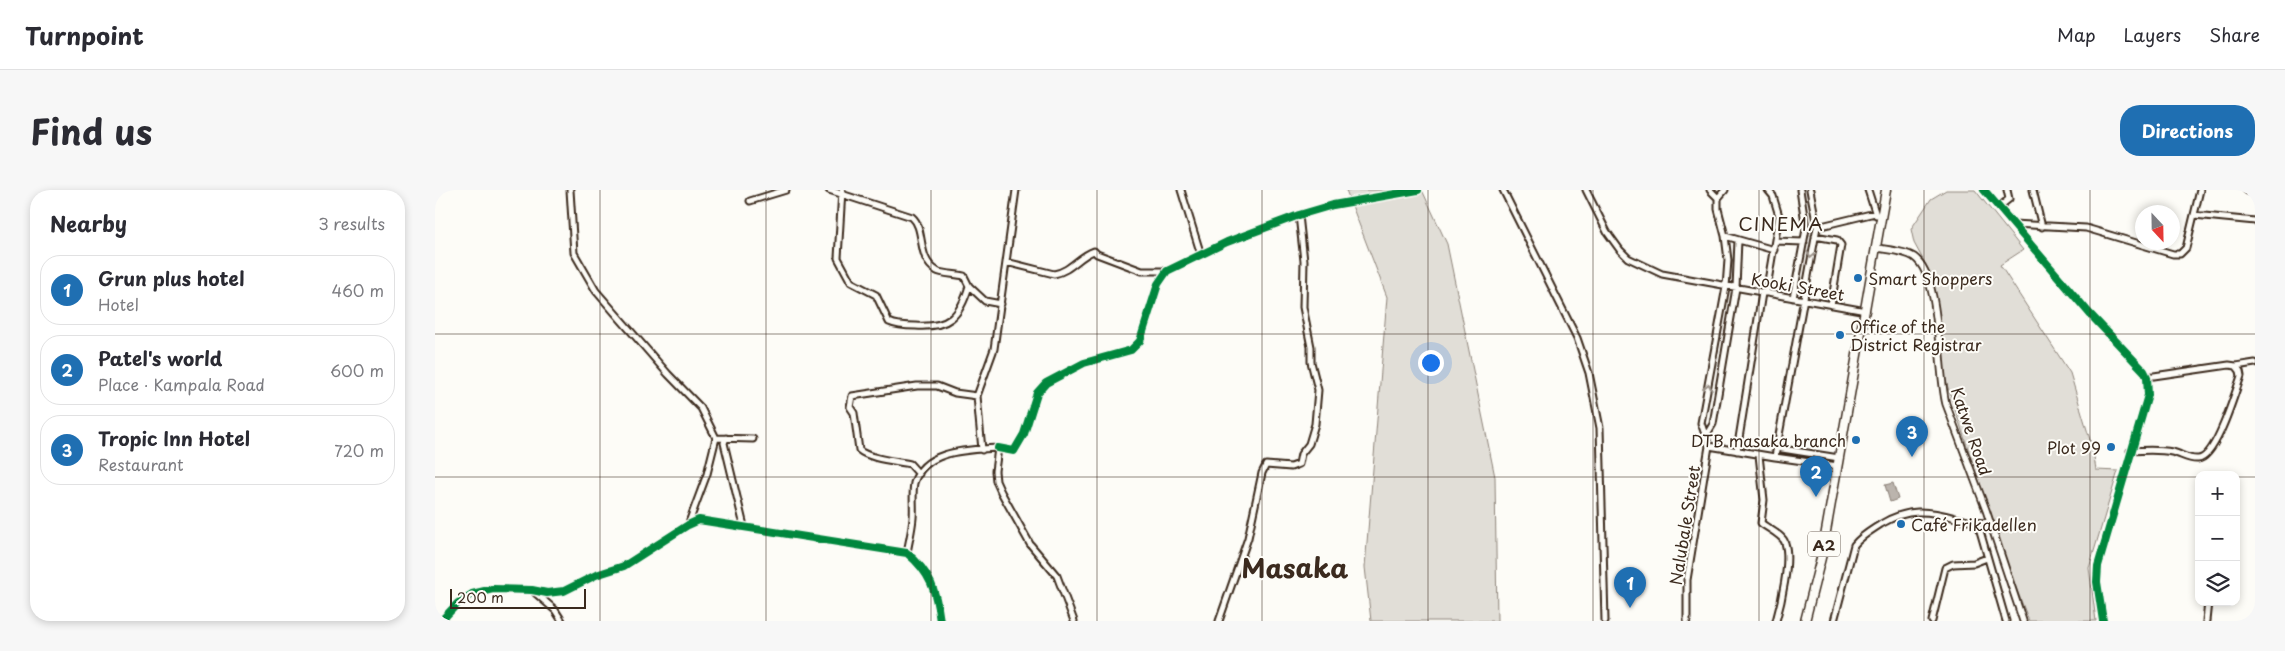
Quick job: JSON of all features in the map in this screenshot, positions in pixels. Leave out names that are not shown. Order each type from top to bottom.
[{"type":"main road","name":"A2","points":[[1805,621],[1822,554],[1886,190]]},
{"type":"main road","points":[[2248,190],[2255,193]]},
{"type":"street","points":[[570,190],[574,253],[596,291],[668,374],[701,408],[716,438],[707,474],[688,525]]},
{"type":"street","points":[[750,201],[786,190]]},
{"type":"street","points":[[829,190],[843,192],[868,204],[912,217],[917,222],[922,249],[934,269],[938,272],[964,276],[969,286],[985,301],[1001,304]]},
{"type":"street","points":[[982,450],[977,396],[995,349],[1016,190]]},
{"type":"street","points":[[1181,190],[1201,255]]},
{"type":"street","points":[[1006,262],[1054,274],[1068,269],[1094,251],[1097,254],[1142,271],[1167,271],[1227,242],[1299,215],[1333,205],[1418,190]]},
{"type":"street","points":[[1503,190],[1577,338],[1589,373],[1600,428],[1605,621]]},
{"type":"street","name":"Kooki Street","points":[[1586,190],[1613,242],[1628,258],[1662,274],[1866,311]]},
{"type":"street","points":[[1710,190],[1718,198],[1725,190]]},
{"type":"street","points":[[1737,451],[1779,216],[1773,196],[1768,190]]},
{"type":"street","points":[[1793,298],[1806,222],[1800,190]]},
{"type":"street","points":[[1775,458],[1802,299],[1817,227],[1810,190]]},
{"type":"street","points":[[1868,190],[1875,213],[1881,221]]},
{"type":"street","points":[[1984,190],[2090,314],[2147,376],[2149,395],[2130,451],[2098,566],[2097,582],[2103,621]]},
{"type":"street","points":[[1999,207],[2009,199],[2007,190]]},
{"type":"street","points":[[2033,190],[2042,227]]},
{"type":"street","points":[[2014,224],[2086,228],[2173,254],[2180,254],[2186,248],[2200,190]]},
{"type":"street","points":[[843,192],[838,258],[851,282],[876,295],[889,322],[929,328],[940,325],[946,322],[963,305],[969,286]]},
{"type":"street","name":"Nalubale Street","points":[[1687,621],[1687,580],[1709,446],[1707,434],[1701,423],[1726,287],[1728,260],[1725,236],[1718,209],[1718,198]]},
{"type":"street","points":[[1817,227],[1875,213]]},
{"type":"street","points":[[1219,621],[1248,538],[1262,473],[1266,465],[1291,467],[1299,464],[1301,454],[1309,444],[1315,424],[1318,390],[1311,362],[1311,347],[1303,307],[1304,261],[1299,215]]},
{"type":"street","points":[[2194,216],[2255,221]]},
{"type":"street","points":[[1806,222],[1816,221]]},
{"type":"street","points":[[1725,236],[1773,250]]},
{"type":"street","points":[[1815,236],[1837,240],[1841,246],[1831,304]]},
{"type":"street","name":"Nalubale Street","points":[[1707,434],[1713,424],[1736,288],[1738,240]]},
{"type":"street","points":[[1775,241],[1804,242]]},
{"type":"street","name":"Katwe Road","points":[[1877,248],[1912,255],[1922,266],[1929,280],[1934,304],[1942,388],[2023,621]]},
{"type":"street","points":[[907,553],[912,528],[914,484],[919,474],[939,457],[956,451],[998,448],[1014,451],[1024,434],[1037,393],[1046,383],[1084,363],[1125,353],[1136,347],[1140,341],[1158,284],[1167,271]]},
{"type":"street","points":[[2147,376],[2255,363]]},
{"type":"street","points":[[2130,451],[2163,451],[2200,459],[2207,457],[2226,417],[2241,376],[2241,370],[2236,366]]},
{"type":"street","points":[[919,474],[910,464],[863,454],[859,450],[854,413],[849,406],[851,396],[917,386],[937,386],[955,393],[977,396]]},
{"type":"street","points":[[716,438],[753,440]]},
{"type":"street","points":[[726,438],[724,443],[744,526]]},
{"type":"street","points":[[1709,446],[1775,458],[1838,462]]},
{"type":"street","points":[[998,448],[995,471],[996,481],[1034,549],[1057,576],[1075,621]]},
{"type":"street","points":[[1776,448],[1838,462]]},
{"type":"street","points":[[1759,455],[1764,500],[1761,524],[1783,540],[1786,546],[1785,583],[1776,621]]},
{"type":"street","points":[[1835,621],[1854,545],[1863,536],[1888,520],[1911,511],[1950,516],[1978,524],[1990,522]]},
{"type":"street","points":[[441,621],[458,603],[472,594],[493,589],[532,590],[547,593],[564,591],[596,575],[624,566],[699,520],[907,553],[921,564],[929,577],[937,600],[940,621]]},
{"type":"street","points":[[1978,524],[2006,621]]},
{"type":"street","points":[[1932,621],[1945,568],[1953,564],[1974,563],[1987,558]]},
{"type":"street","points":[[532,590],[555,610],[562,621]]},
{"type":"street","points":[[2206,621],[2208,606]]},
{"type":"shaded area","points":[[1346,190],[1422,190],[1447,244],[1495,477],[1497,621],[1371,621],[1365,567],[1387,297]]},
{"type":"shaded area","points":[[1946,190],[1975,190],[2023,250],[2000,265],[2070,373],[2093,450],[2096,470],[2118,471],[2089,568],[2096,621],[2029,621],[1999,544],[1939,360],[1933,278],[1914,243],[1911,229],[1931,199]]},
{"type":"shaded area","points":[[1893,483],[1898,499],[1890,502],[1885,485]]},
{"type":"cycle path","points":[[998,448],[1014,451],[1024,434],[1037,393],[1046,383],[1084,363],[1131,350],[1140,341],[1158,284],[1167,271],[1227,242],[1299,215],[1333,205],[1418,190]]},
{"type":"cycle path","points":[[1984,190],[2090,314],[2144,371],[2147,377],[2148,395],[2098,566],[2097,582],[2103,621]]},
{"type":"cycle path","points":[[441,621],[458,603],[472,594],[493,589],[532,590],[547,593],[564,591],[596,575],[624,566],[699,520],[907,553],[922,568],[931,583],[937,601],[940,621]]},
{"type":"place","name":"Smart Shoppers","points":[[1858,278]]},
{"type":"place","name":"Office of the District Registrar","points":[[1840,335]]},
{"type":"place","name":"DTB masaka branch","points":[[1856,440]]},
{"type":"place","name":"Plot 99","points":[[2111,447]]},
{"type":"place","name":"Tropic Inn Hotel","points":[[1912,457]]},
{"type":"place","name":"Patel's world","points":[[1816,497]]},
{"type":"place","name":"Café Frikadellen","points":[[1901,524]]},
{"type":"place","name":"Grun plus hotel","points":[[1630,608]]},
{"type":"district","name":"CINEMA","points":[[1781,223]]},
{"type":"district","name":"Masaka","points":[[1295,567]]}]
